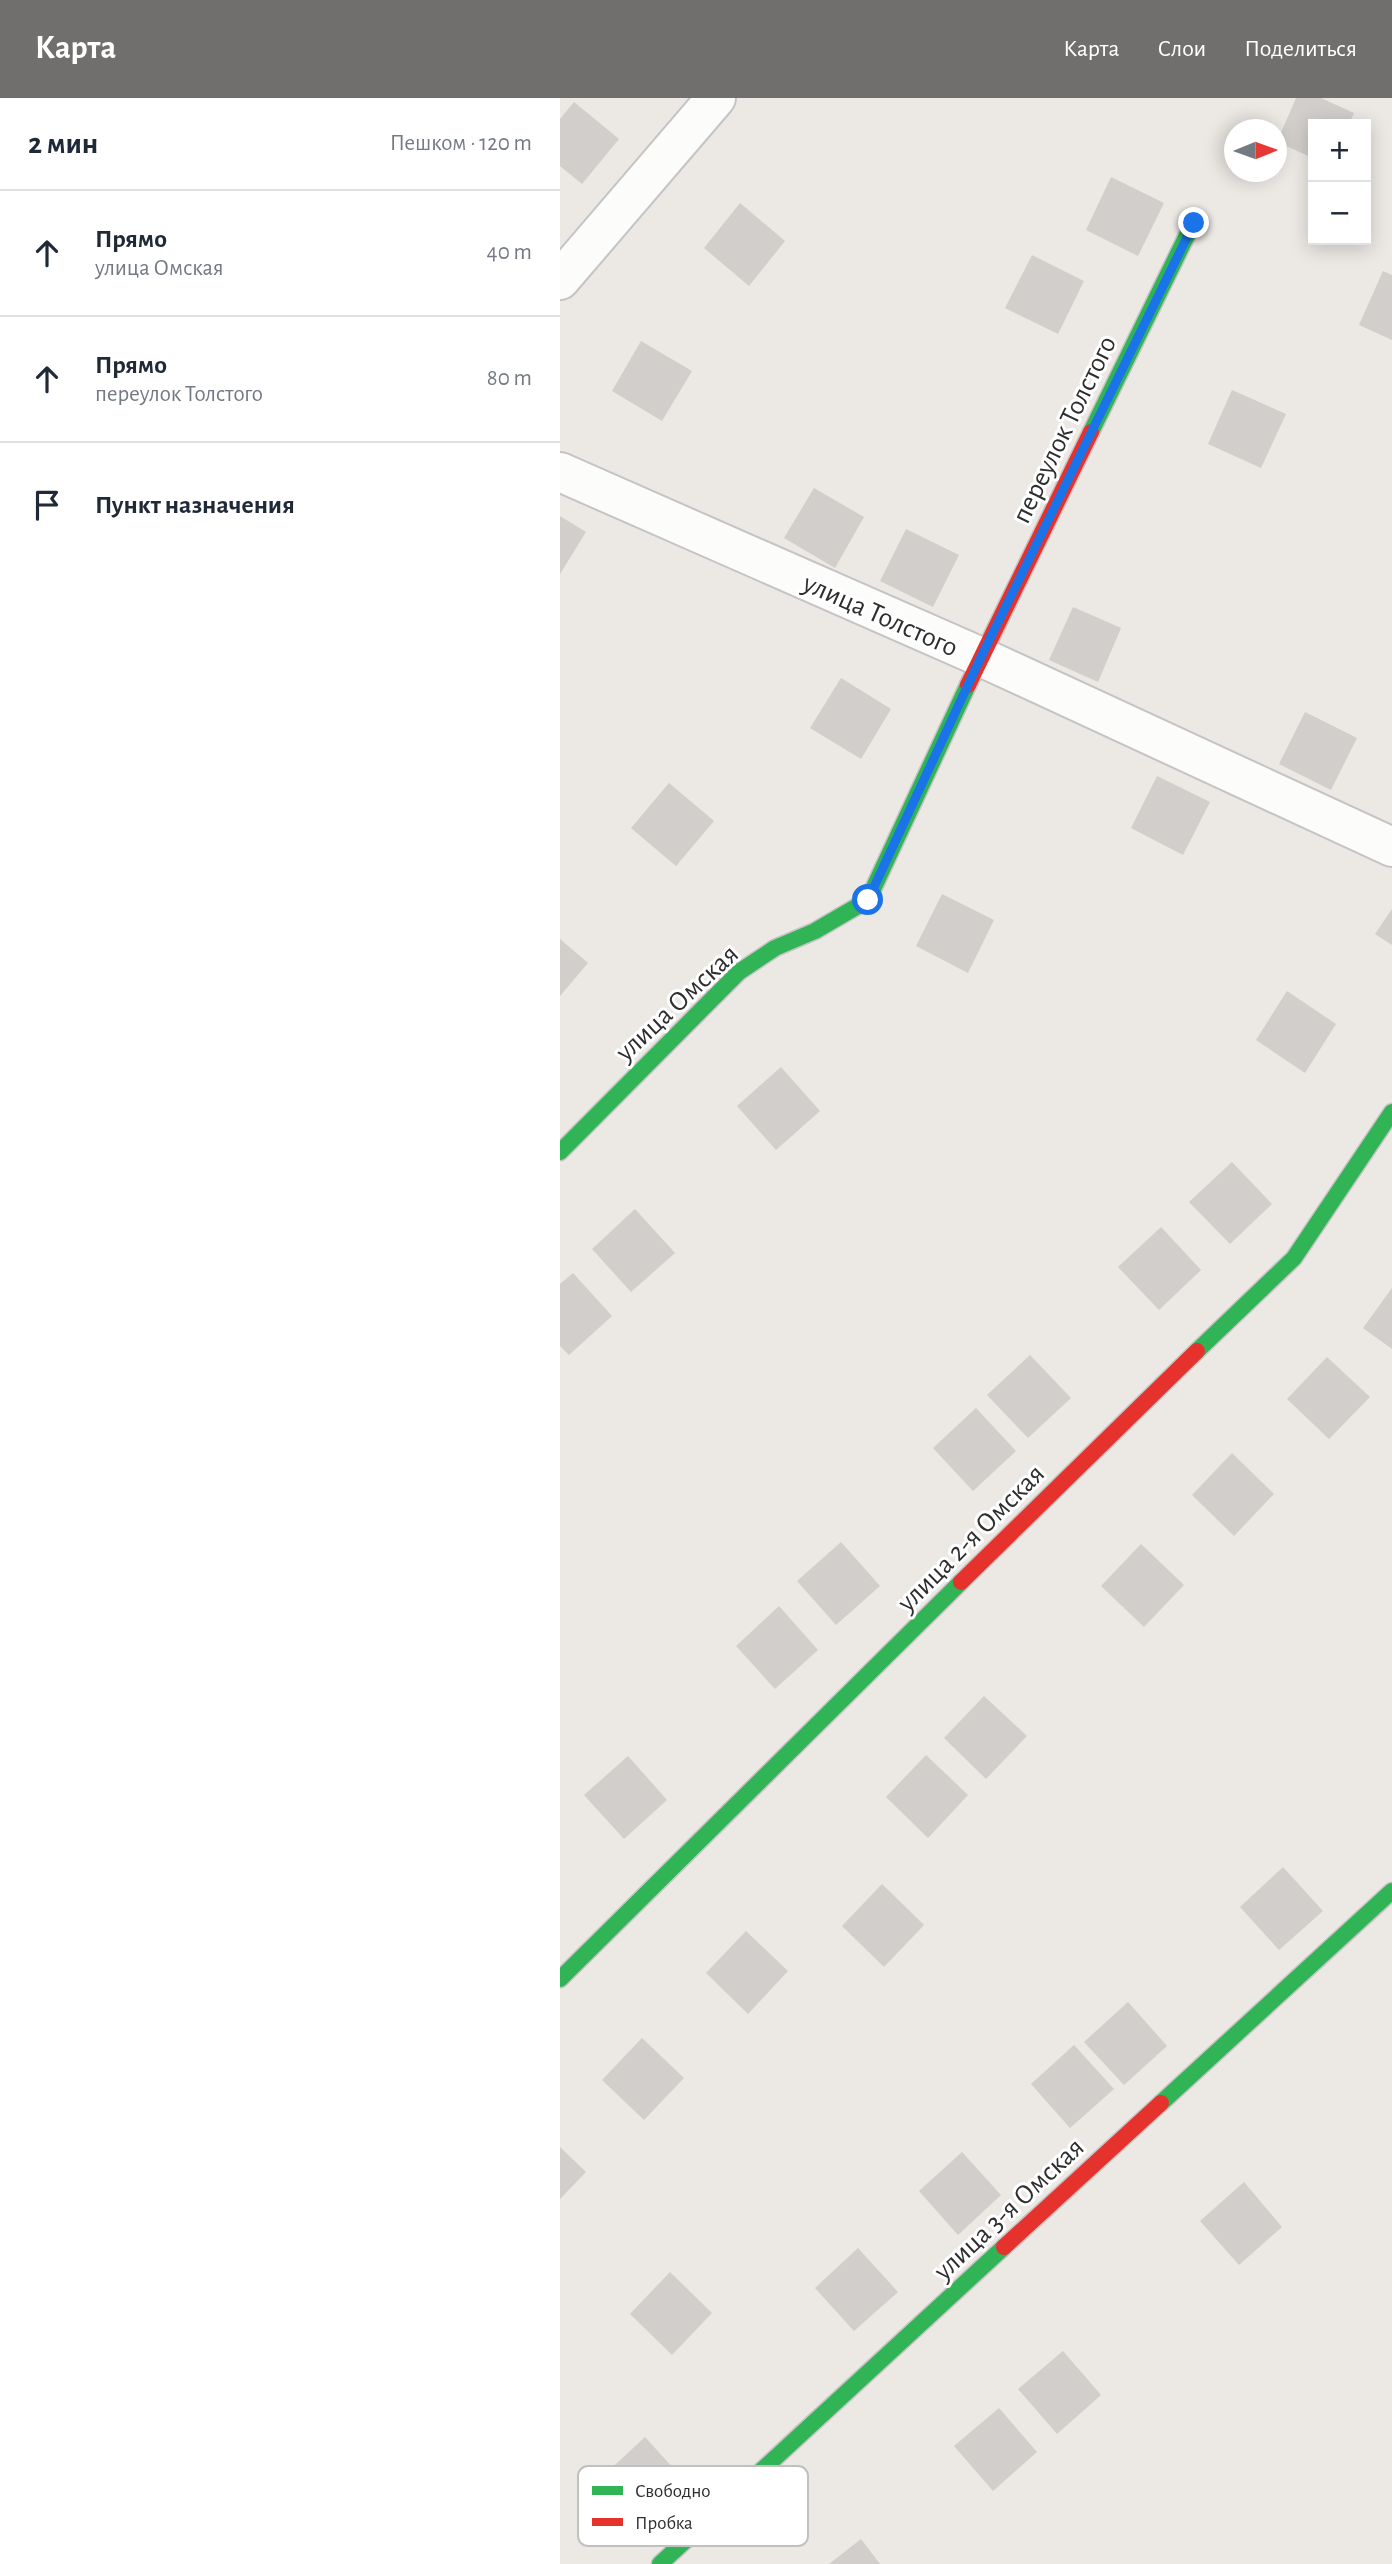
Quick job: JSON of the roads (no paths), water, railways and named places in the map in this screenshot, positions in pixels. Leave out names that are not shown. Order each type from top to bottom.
[{"type":"street","points":[[560,280],[716,98]]},
{"type":"street","name":"переулок Толстого","points":[[981,657],[1194,223]]},
{"type":"street","name":"улица Толстого","points":[[560,472],[981,657],[1392,846]]},
{"type":"street","name":"улица Омская","points":[[560,1152],[739,972],[775,948],[815,931],[868,900],[981,657]]},
{"type":"street","name":"улица 2-я Омская","points":[[560,1979],[1151,1395],[1294,1258],[1392,1112]]},
{"type":"street","name":"улица 3-я Омская","points":[[767,2466],[1392,1891]]},
{"type":"street","name":"улица 3-я Омская","points":[[660,2564],[680,2546]]}]
